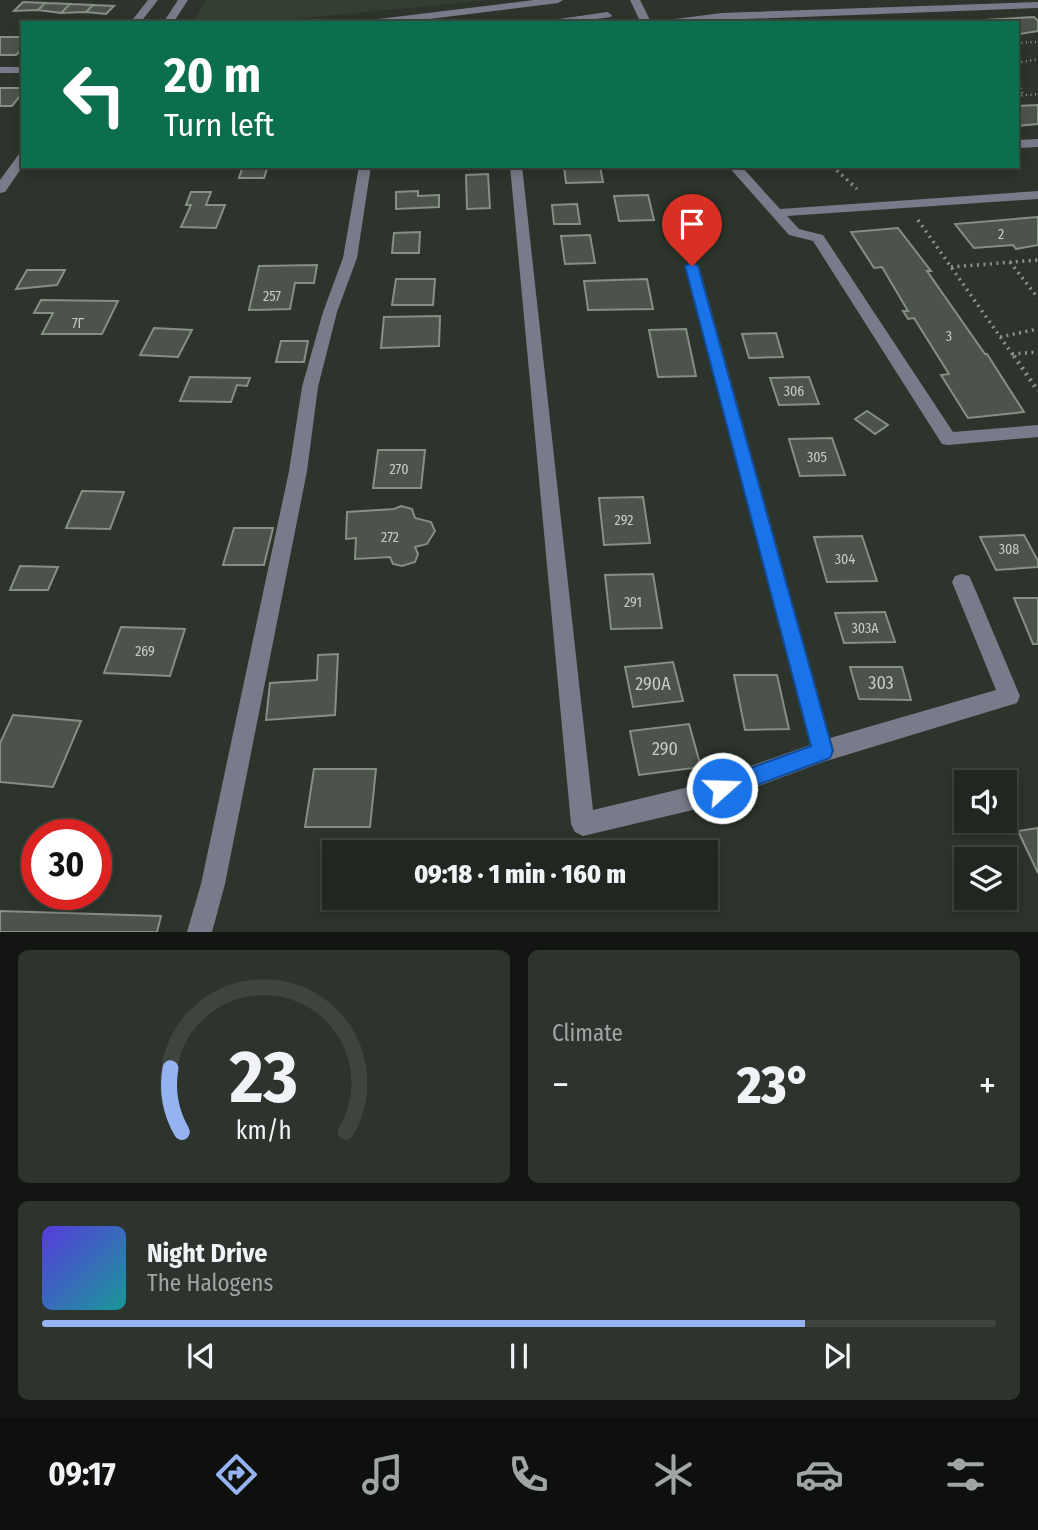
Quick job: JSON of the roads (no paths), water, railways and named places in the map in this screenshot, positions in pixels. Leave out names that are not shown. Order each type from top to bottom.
[{"type":"street","points":[[137,21],[153,0]]},
{"type":"street","points":[[169,21],[183,0]]},
{"type":"street","points":[[386,21],[558,0]]},
{"type":"street","points":[[635,0],[645,21]]},
{"type":"street","points":[[674,21],[723,16],[1038,5]]},
{"type":"street","points":[[554,21],[607,15]]},
{"type":"street","points":[[0,70],[21,70]]},
{"type":"street","points":[[1019,144],[1038,143]]},
{"type":"street","points":[[0,189],[21,159]]},
{"type":"street","points":[[199,932],[213,884],[298,471],[310,387],[330,312],[350,258],[365,168]]},
{"type":"street","points":[[516,168],[583,824],[697,797],[823,751],[1009,696],[962,582]]},
{"type":"street","points":[[736,168],[794,232],[818,238],[948,439],[1038,431]]},
{"type":"street","points":[[777,213],[1038,195]]},
{"type":"street","points":[[692,266],[823,751]]}]
